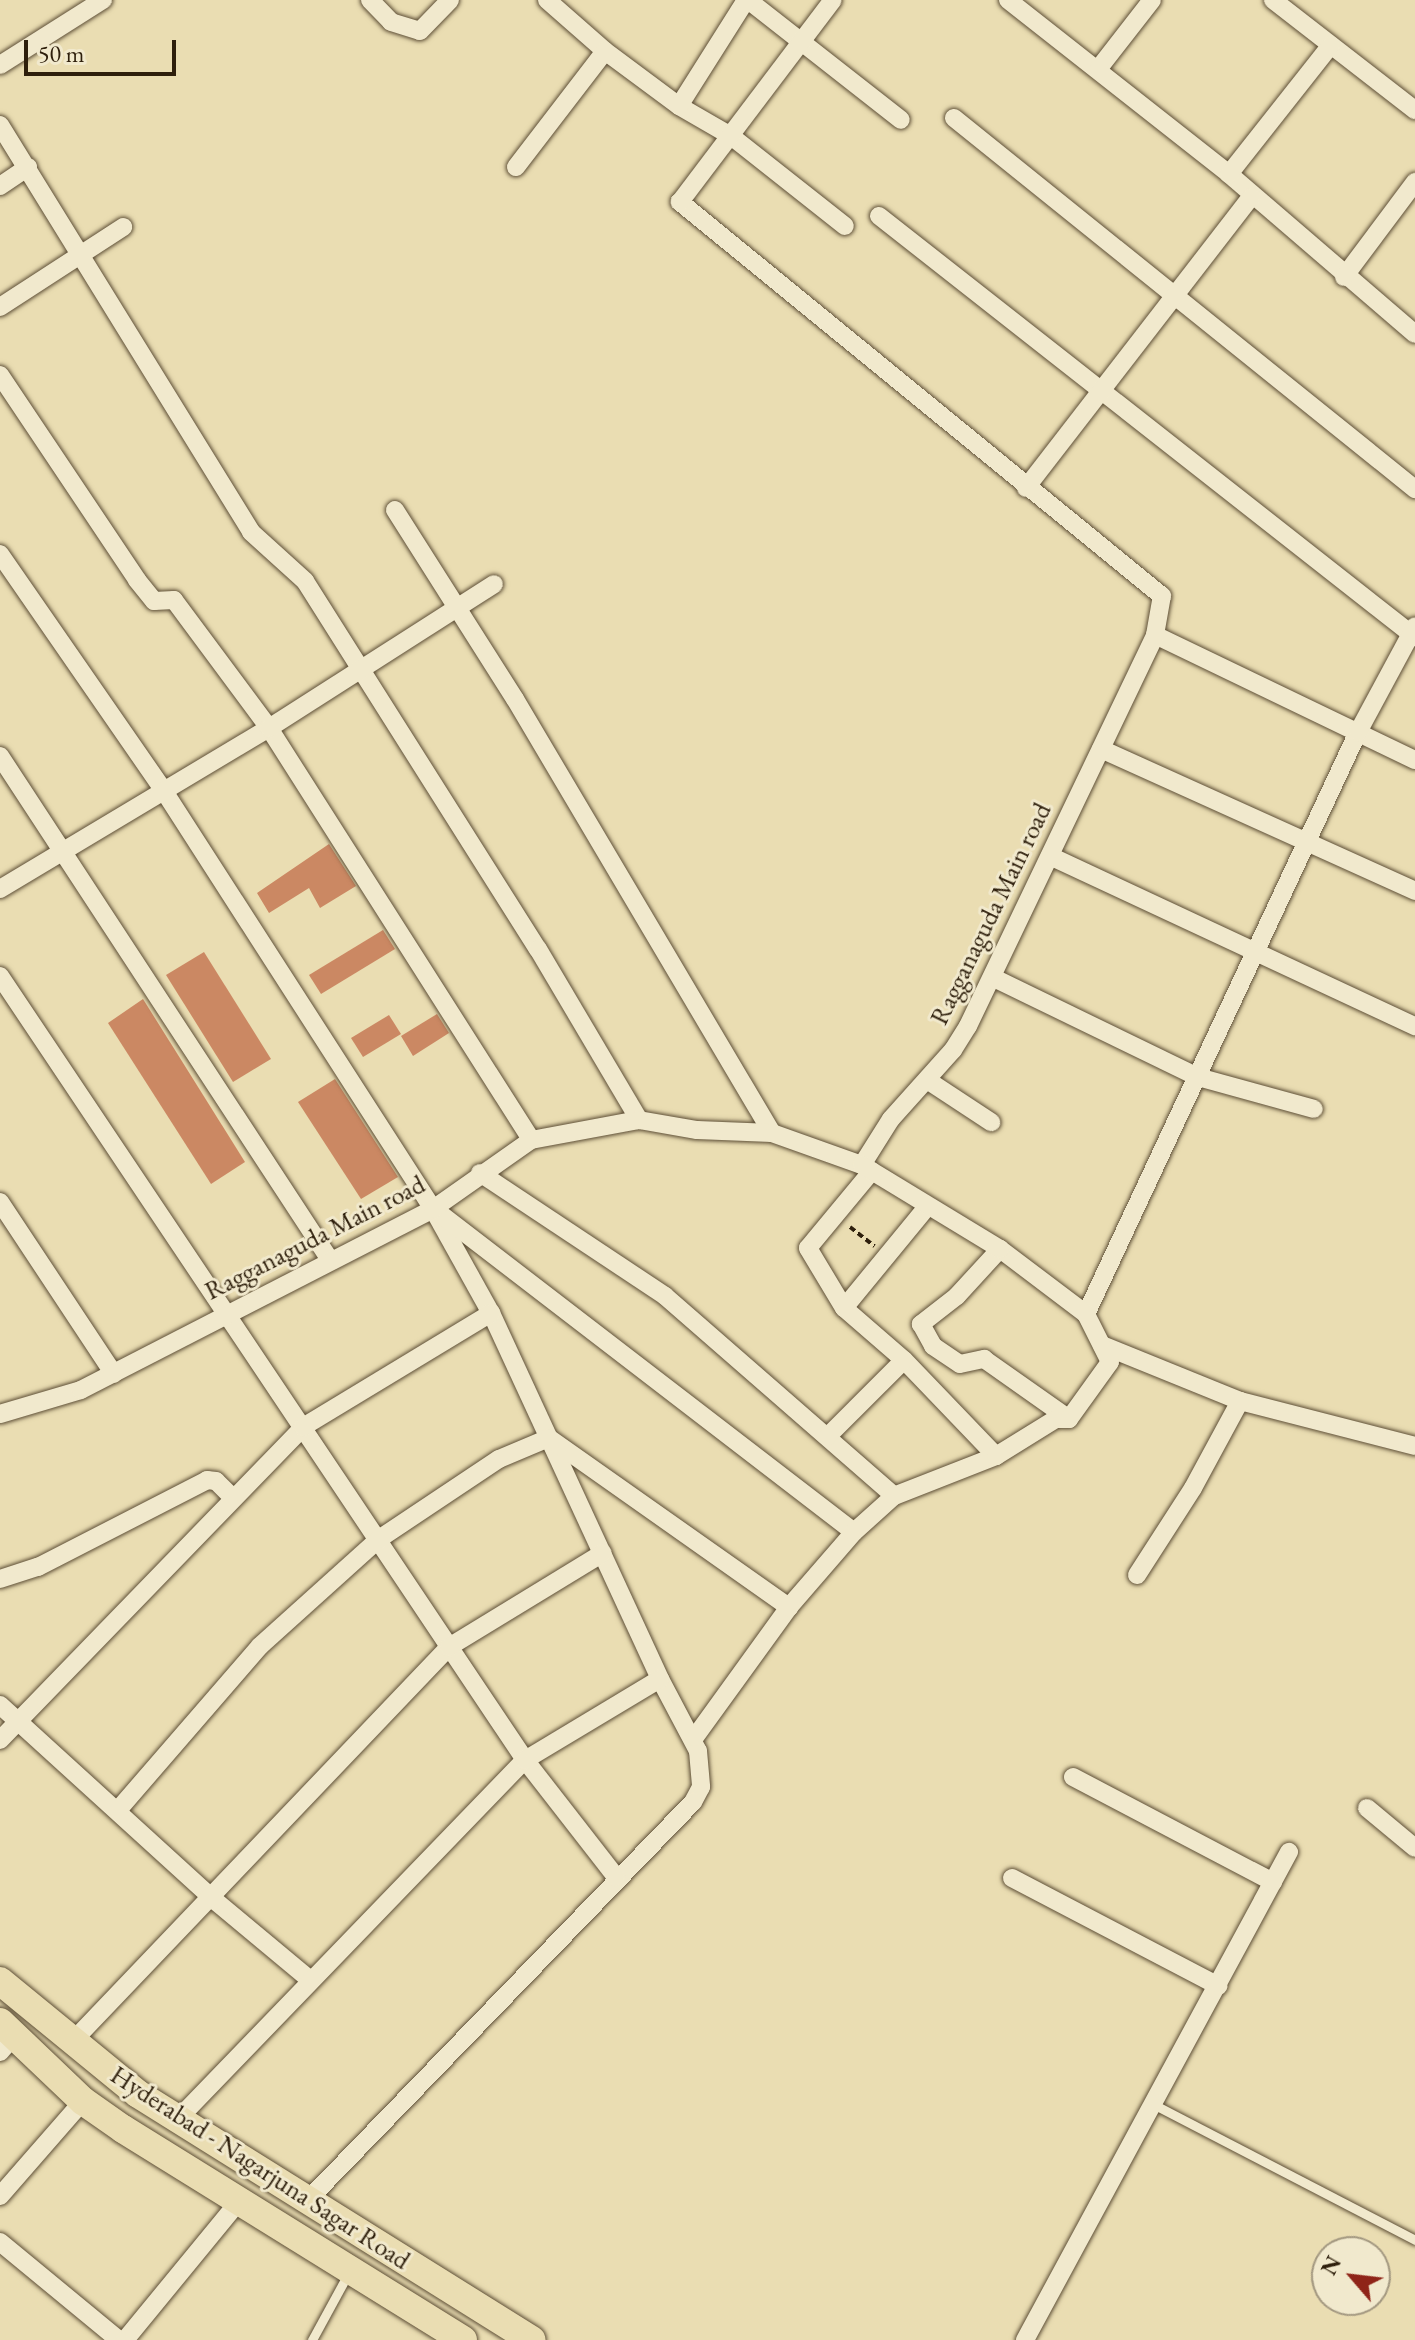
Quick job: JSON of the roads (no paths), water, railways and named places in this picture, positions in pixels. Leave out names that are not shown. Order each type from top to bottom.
[{"type":"main road","name":"Hyderabad - Nagarjuna Sagar Road","points":[[0,1981],[72,2042],[178,2119],[532,2340]]},
{"type":"main road","name":"Hyderabad - Nagarjuna Sagar Road","points":[[5,2036],[83,2101],[463,2340]]},
{"type":"street","points":[[0,65],[103,0]]},
{"type":"street","points":[[370,0],[391,22],[420,31],[450,0]]},
{"type":"street","points":[[547,0],[605,51],[679,106],[731,136],[845,226]]},
{"type":"street","points":[[679,106],[747,0],[901,120]]},
{"type":"street","points":[[833,0],[680,202],[1026,488],[1251,197]]},
{"type":"street","points":[[1008,0],[1099,68],[1229,174],[1251,197],[1415,334]]},
{"type":"street","points":[[1099,68],[1152,0]]},
{"type":"street","points":[[1273,0],[1415,110]]},
{"type":"street","points":[[1229,174],[1331,45]]},
{"type":"street","points":[[516,167],[605,51]]},
{"type":"street","points":[[954,118],[1173,298],[1415,489]]},
{"type":"street","points":[[0,125],[84,253],[251,532],[305,581],[639,1120]]},
{"type":"street","points":[[0,186],[28,167]]},
{"type":"street","points":[[1344,277],[1415,182]]},
{"type":"street","points":[[879,216],[1100,392],[1413,632],[1358,732],[1309,843],[1086,1314]]},
{"type":"street","points":[[0,307],[123,227]]},
{"type":"street","points":[[0,375],[137,580],[154,601],[174,600],[269,728],[531,1140]]},
{"type":"street","name":"Ragganaguda Main road","points":[[0,1414],[51,1401],[114,1374],[226,1313],[433,1209],[531,1140],[639,1120],[697,1130],[772,1133],[867,1168],[891,1119],[953,1050],[994,978],[1155,635],[1162,596],[1026,488]]},
{"type":"street","points":[[395,510],[620,873],[772,1133]]},
{"type":"street","points":[[0,554],[162,788],[433,1209],[491,1313],[660,1679],[695,1737],[701,1787],[307,2201]]},
{"type":"street","points":[[0,889],[162,788],[269,728],[494,584]]},
{"type":"street","points":[[1155,635],[1415,760]]},
{"type":"street","points":[[1101,749],[1415,891]]},
{"type":"street","points":[[0,756],[330,1260]]},
{"type":"street","points":[[1050,856],[1415,1026]]},
{"type":"street","points":[[0,976],[525,1760],[616,1877]]},
{"type":"street","points":[[994,978],[1198,1077],[1314,1109]]},
{"type":"street","points":[[927,1080],[991,1122]]},
{"type":"street","points":[[996,1456],[904,1360],[844,1308],[808,1248],[835,1216],[867,1168],[1000,1249],[1086,1314],[1110,1362],[1069,1419]]},
{"type":"street","points":[[480,1173],[665,1296],[894,1496]]},
{"type":"street","points":[[0,1202],[114,1374]]},
{"type":"street","points":[[844,1308],[927,1207]]},
{"type":"street","points":[[433,1209],[854,1532]]},
{"type":"street","points":[[1000,1249],[957,1296],[921,1324],[933,1346],[960,1364],[984,1359],[1069,1419]]},
{"type":"street","points":[[0,1740],[303,1427],[491,1313]]},
{"type":"street","points":[[1102,1345],[1240,1401],[1415,1446]]},
{"type":"street","points":[[828,1436],[904,1360]]},
{"type":"street","points":[[1137,1575],[1193,1488],[1240,1401]]},
{"type":"street","points":[[695,1737],[789,1607],[854,1532],[894,1496],[996,1456],[1056,1419],[1069,1419]]},
{"type":"street","points":[[118,1810],[260,1646],[379,1539],[499,1459],[549,1438]]},
{"type":"street","points":[[549,1438],[789,1607]]},
{"type":"street","points":[[0,1579],[38,1567],[207,1480],[216,1481],[233,1498]]},
{"type":"street","points":[[72,2042],[213,1899],[449,1647],[603,1553]]},
{"type":"street","points":[[178,2119],[309,1979],[525,1760],[660,1679]]},
{"type":"street","points":[[0,1705],[213,1899],[309,1979]]},
{"type":"street","points":[[1073,1777],[1273,1882]]},
{"type":"street","points":[[1367,1808],[1415,1848]]},
{"type":"street","points":[[1025,2340],[1155,2105],[1289,1852]]},
{"type":"street","points":[[1012,1878],[1219,1986]]},
{"type":"street","points":[[0,2196],[83,2101]]},
{"type":"street","points":[[125,2340],[239,2201]]},
{"type":"street","points":[[0,2242],[119,2340]]},
{"type":"lane","points":[[1155,2105],[1415,2240]]},
{"type":"lane","points":[[312,2340],[349,2271]]}]
